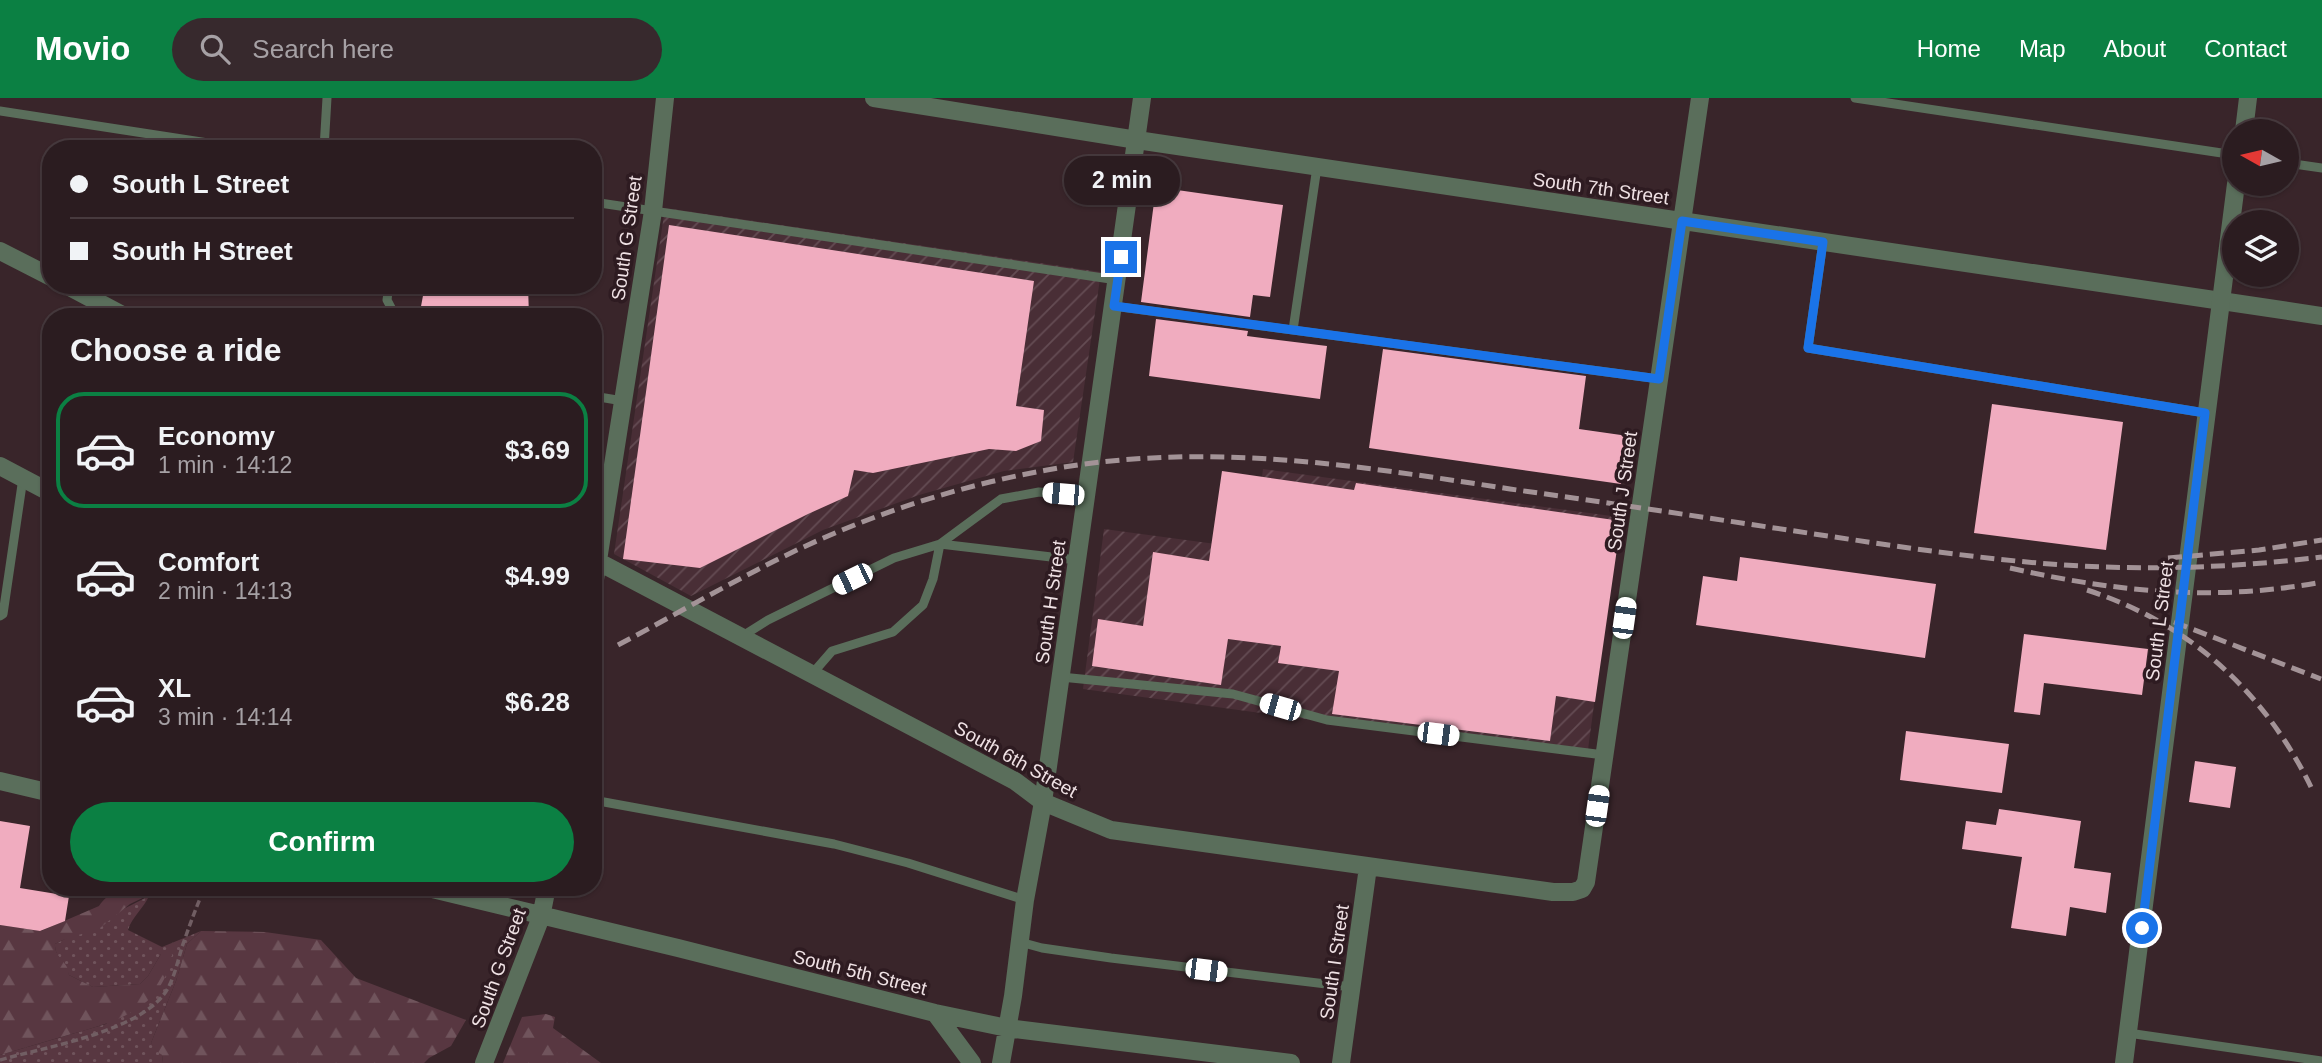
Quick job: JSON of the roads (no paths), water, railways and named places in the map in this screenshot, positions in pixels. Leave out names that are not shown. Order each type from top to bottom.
[{"type":"street","name":"South G Street","points":[[602,520],[653,211],[665,98]]},
{"type":"street","name":"South 7th Street","points":[[874,98],[1137,140],[2322,316]]},
{"type":"street","name":"South H Street","points":[[1001,1063],[1025,900],[1043,802],[1142,98]]},
{"type":"street","name":"South J Street","points":[[1582,889],[1586,882],[1700,98]]},
{"type":"street","points":[[2245,119],[2248,98]]},
{"type":"street","name":"South L Street","points":[[2124,1063],[2234,196]]},
{"type":"street","points":[[0,251],[42,272]]},
{"type":"street","points":[[83,294],[110,308]]},
{"type":"street","points":[[0,466],[42,488]]},
{"type":"street","name":"South 6th Street","points":[[602,564],[1016,781],[1043,802],[1111,830],[1553,891],[1573,892],[1582,889]]},
{"type":"street","points":[[0,781],[42,791]]},
{"type":"street","name":"South I Street","points":[[1341,1063],[1368,867]]},
{"type":"street","name":"South 5th Street","points":[[459,896],[935,1013],[1007,1028],[1291,1063]]},
{"type":"street","name":"South G Street","points":[[484,1063],[517,983],[541,917],[545,896]]},
{"type":"street","points":[[935,1013],[972,1063]]},
{"type":"lane","points":[[325,140],[327,98]]},
{"type":"lane","points":[[1855,98],[2222,153]]},
{"type":"lane","points":[[0,111],[188,140]]},
{"type":"lane","points":[[2300,165],[2322,168]]},
{"type":"lane","points":[[1293,330],[1317,167]]},
{"type":"lane","points":[[602,203],[1118,280]]},
{"type":"lane","points":[[1823,242],[1808,348],[2205,413]]},
{"type":"lane","points":[[1114,306],[1659,379]]},
{"type":"lane","points":[[602,398],[623,401]]},
{"type":"lane","points":[[0,616],[3,614],[23,478]]},
{"type":"lane","points":[[741,637],[768,620],[894,558],[940,544],[1001,499],[1039,492],[1087,496]]},
{"type":"lane","points":[[940,544],[1077,560]]},
{"type":"lane","points":[[812,674],[832,652],[893,632],[923,605],[933,579],[940,544]]},
{"type":"lane","points":[[1061,677],[1233,694],[1327,720],[1604,755]]},
{"type":"lane","points":[[602,802],[834,844],[908,863],[1025,900]]},
{"type":"lane","points":[[1020,942],[1111,958],[1352,987]]},
{"type":"lane","points":[[2128,1033],[2322,1061]]},
{"type":"railway","points":[[618,645],[791,553],[898,509],[1009,477],[1106,462],[1164,457],[1222,457],[1337,465],[1919,549],[2050,564],[2186,567],[2322,557]]},
{"type":"railway","points":[[2168,558],[2259,550],[2322,540]]},
{"type":"railway","points":[[2010,568],[2089,583],[2166,592],[2243,592],[2322,582]]},
{"type":"railway","points":[[2087,590],[2158,621],[2220,665],[2271,720],[2311,787]]},
{"type":"railway","points":[[2174,622],[2321,679]]}]
